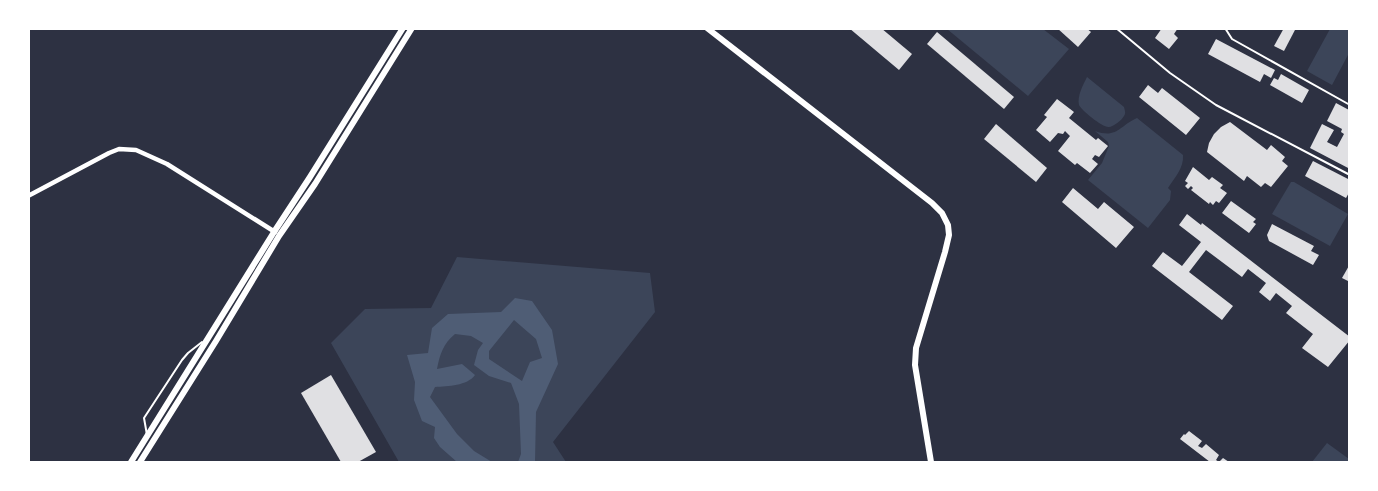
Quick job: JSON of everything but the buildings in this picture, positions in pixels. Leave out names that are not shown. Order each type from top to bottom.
[{"type":"street","points":[[140,462],[216,341],[316,168],[403,28]]},
{"type":"street","points":[[130,462],[277,234],[315,184],[412,28]]},
{"type":"street","points":[[707,28],[933,203],[942,213],[948,225],[949,236],[916,348],[915,365],[931,462]]},
{"type":"street","points":[[28,196],[119,149],[136,150],[167,164],[277,234]]},
{"type":"lane","points":[[1116,28],[1170,73],[1216,105],[1350,175]]},
{"type":"lane","points":[[1225,28],[1232,39],[1350,105]]},
{"type":"lane","points":[[147,436],[144,418],[148,411],[182,360],[209,337]]},
{"type":"shaded area","points":[[947,29],[1043,29],[1069,49],[1028,96]]},
{"type":"shaded area","points":[[1330,29],[1350,29],[1349,53],[1332,85],[1307,71]]},
{"type":"shaded area","points":[[1087,77],[1124,107],[1124,116],[1113,126],[1102,125],[1079,105],[1082,87]]},
{"type":"shaded area","points":[[1137,118],[1183,155],[1181,168],[1168,188],[1171,191],[1170,200],[1148,228],[1088,180],[1102,163],[1109,146],[1108,142],[1095,131],[1113,133]]},
{"type":"shaded area","points":[[1291,182],[1348,214],[1330,246],[1272,214]]},
{"type":"shaded area","points":[[457,257],[650,273],[655,312],[553,442],[566,462],[399,462],[331,343],[365,309],[431,308]]},
{"type":"shaded area","points":[[515,298],[532,301],[552,330],[558,364],[536,412],[535,462],[518,462],[521,454],[519,404],[511,383],[489,376],[474,365],[478,350],[483,343],[471,336],[455,334],[443,350],[437,369],[462,364],[475,375],[472,379],[462,383],[435,387],[430,397],[457,434],[474,451],[492,462],[457,462],[440,447],[434,438],[435,427],[422,421],[414,400],[415,382],[407,355],[428,353],[432,328],[448,314],[501,312]],"holes":[[[514,320],[536,339],[542,358],[530,362],[522,381],[489,359],[489,351]]]},
{"type":"shaded area","points":[[1327,443],[1349,459],[1349,462],[1312,462]]}]
